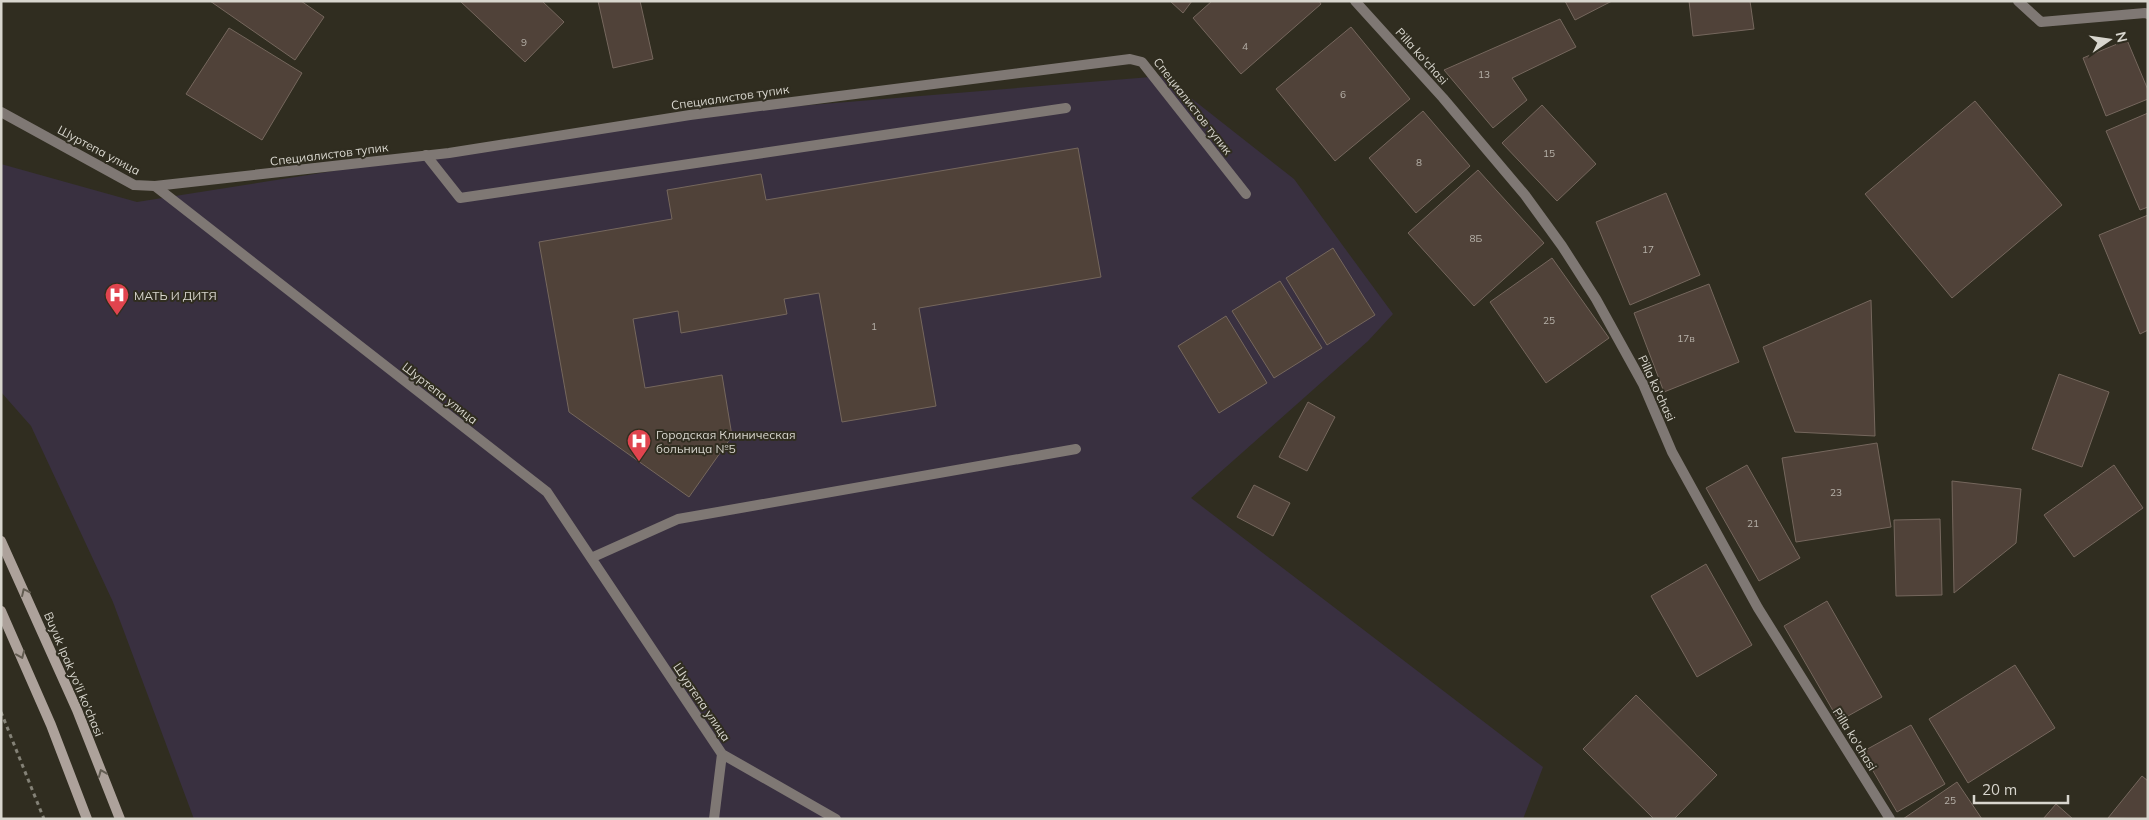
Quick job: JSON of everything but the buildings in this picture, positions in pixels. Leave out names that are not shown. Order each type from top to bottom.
[{"type":"main road","name":"Buyuk Ipak yo'li ko'chasi","points":[[1,541],[77,710],[120,819]]},
{"type":"main road","points":[[1,611],[51,725],[87,819]]},
{"type":"street","name":"Pilla ko'chasi","points":[[1355,1],[1443,98],[1494,158],[1525,195],[1562,246],[1596,299],[1643,384],[1672,452],[1758,608],[1890,819]]},
{"type":"street","points":[[2018,1],[2041,22],[2145,12],[2148,14]]},
{"type":"street","name":"Специалистов тупик","points":[[155,186],[426,155],[690,115],[1130,59],[1142,62],[1246,194]]},
{"type":"street","points":[[426,155],[460,198],[1066,108]]},
{"type":"street","name":"Шуртепа улица","points":[[1,112],[134,185],[155,186],[547,492],[722,754],[714,819]]},
{"type":"street","points":[[591,558],[678,519],[1076,449]]},
{"type":"street","points":[[722,754],[836,819]]},
{"type":"path","points":[[1,712],[44,819]]},
{"type":"shaded area","name":"Городская Клиническая больница №5","points":[[1163,76],[1294,179],[1393,314],[1368,341],[1191,498],[1543,767],[1523,819],[194,819],[113,602],[31,426],[1,392],[1,164],[137,202],[690,115]]},
{"type":"place","name":"МАТЬ И ДИТЯ","points":[[117,316]]},
{"type":"place","name":"Городская Клиническая больница №5","points":[[639,462]]}]
